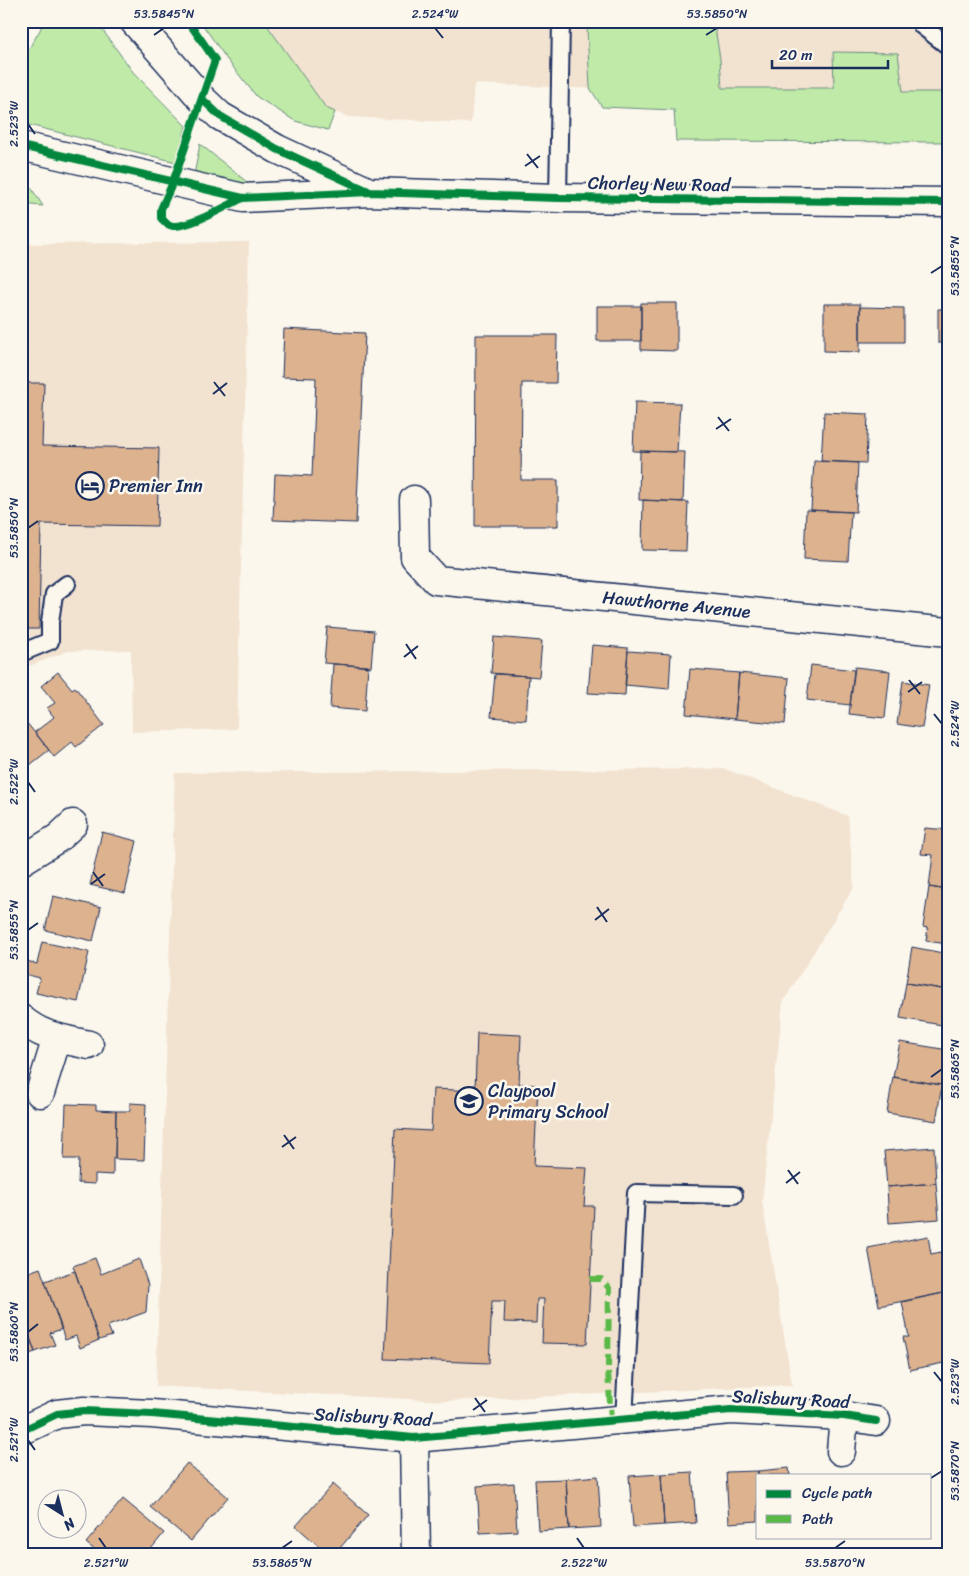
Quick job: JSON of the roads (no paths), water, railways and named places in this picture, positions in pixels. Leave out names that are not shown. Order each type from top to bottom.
[{"type":"street","name":"Chorley New Road","points":[[134,21],[202,100],[220,116],[277,149],[370,192]]},
{"type":"street","name":"Chorley New Road","points":[[21,146],[242,198],[370,192],[558,198],[948,202]]},
{"type":"street","name":"Hawthorne Avenue","points":[[414,500],[415,557],[436,580],[948,632]]},
{"type":"street","points":[[21,861],[58,838],[73,824]]},
{"type":"street","points":[[21,1019],[45,1035],[89,1045]]},
{"type":"street","points":[[40,1093],[57,1038]]},
{"type":"street","name":"Salisbury Road","points":[[21,1430],[57,1414],[84,1411],[152,1414],[414,1438],[731,1410],[844,1416],[876,1421]]},
{"type":"street","name":"Salisbury Road","points":[[841,1451],[844,1416]]},
{"type":"street","points":[[414,1438],[416,1555]]},
{"type":"lane","points":[[558,198],[561,21]]},
{"type":"lane","points":[[922,21],[922,26],[948,46]]},
{"type":"lane","points":[[21,653],[50,641],[50,622],[54,594],[67,584]]},
{"type":"lane","points":[[624,1420],[636,1194],[734,1195]]},
{"type":"place","name":"Premier Inn","points":[[90,486]]},
{"type":"place","name":"Claypool Primary School","points":[[469,1101]]}]
